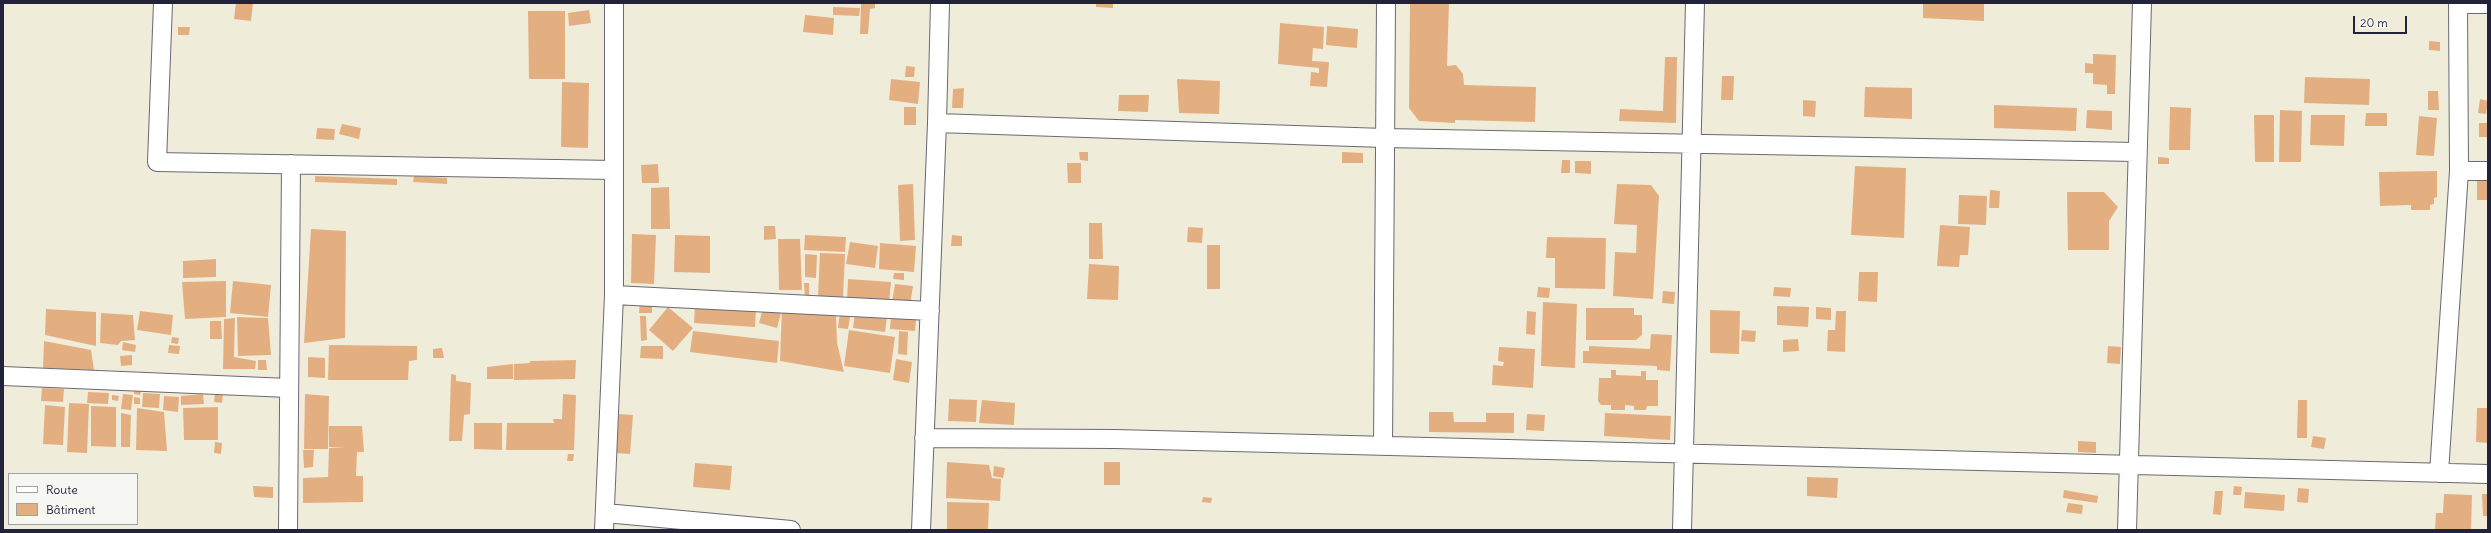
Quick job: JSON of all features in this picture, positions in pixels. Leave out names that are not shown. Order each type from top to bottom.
[{"type":"street","points":[[163,3],[157,162],[613,170]]},
{"type":"street","points":[[614,3],[614,295],[605,521],[791,530]]},
{"type":"street","points":[[921,530],[937,123],[940,3]]},
{"type":"street","points":[[1383,446],[1386,3]]},
{"type":"street","points":[[1682,530],[1694,3]]},
{"type":"street","points":[[2127,530],[2136,152],[2142,3]]},
{"type":"street","points":[[2439,473],[2458,171],[2458,3],[2488,4]]},
{"type":"street","points":[[937,123],[1384,138],[2136,152]]},
{"type":"street","points":[[288,530],[291,164]]},
{"type":"street","points":[[2458,171],[2488,171]]},
{"type":"street","points":[[614,295],[930,312]]},
{"type":"street","points":[[3,376],[289,388]]},
{"type":"street","points":[[924,438],[1115,439],[2488,474]]},
{"type":"building","points":[[236,3],[253,3],[251,21],[234,19]]},
{"type":"building","points":[[861,3],[875,3],[875,8],[870,9],[868,34],[860,34]]},
{"type":"building","points":[[1096,3],[1113,3],[1113,8],[1096,7]]},
{"type":"building","points":[[1410,3],[1449,3],[1447,66],[1456,65],[1463,74],[1464,85],[1536,87],[1535,122],[1455,120],[1455,123],[1419,121],[1409,108]]},
{"type":"building","points":[[1923,3],[1984,3],[1984,21],[1923,18]]},
{"type":"building","points":[[833,7],[860,8],[859,16],[833,15]]},
{"type":"building","points":[[589,10],[591,23],[569,26],[568,13]]},
{"type":"building","points":[[528,11],[565,11],[565,79],[529,79]]},
{"type":"building","points":[[805,15],[834,18],[833,35],[803,32]]},
{"type":"building","points":[[1280,23],[1324,27],[1323,49],[1313,48],[1312,61],[1329,62],[1327,87],[1310,86],[1311,72],[1319,73],[1319,68],[1278,64]]},
{"type":"building","points":[[1327,26],[1358,29],[1357,48],[1326,45]]},
{"type":"building","points":[[178,27],[190,27],[189,35],[178,35]]},
{"type":"building","points":[[2429,41],[2440,42],[2440,51],[2429,50]]},
{"type":"building","points":[[2093,54],[2116,55],[2115,94],[2107,94],[2107,85],[2093,84],[2093,73],[2085,73],[2085,63],[2093,64]]},
{"type":"building","points":[[1665,57],[1677,57],[1676,123],[1619,121],[1620,109],[1663,111]]},
{"type":"building","points":[[906,66],[915,67],[914,77],[905,77]]},
{"type":"building","points":[[1722,76],[1734,76],[1733,100],[1721,100]]},
{"type":"building","points":[[2305,77],[2370,79],[2369,105],[2304,103]]},
{"type":"building","points":[[891,79],[920,82],[918,104],[889,100]]},
{"type":"building","points":[[1177,79],[1220,81],[1219,114],[1179,113]]},
{"type":"building","points":[[562,82],[589,83],[588,148],[561,147]]},
{"type":"building","points":[[1865,87],[1912,88],[1912,119],[1864,117]]},
{"type":"building","points":[[964,88],[963,108],[952,108],[953,89]]},
{"type":"building","points":[[2428,91],[2438,91],[2439,110],[2428,110]]},
{"type":"building","points":[[1119,95],[1149,95],[1148,112],[1118,111]]},
{"type":"building","points":[[2480,99],[2488,101],[2486,114],[2478,113]]},
{"type":"building","points":[[1803,100],[1816,101],[1815,117],[1803,116]]},
{"type":"building","points":[[1994,105],[2077,108],[2076,131],[1994,128]]},
{"type":"building","points":[[904,107],[916,107],[916,125],[904,125]]},
{"type":"building","points":[[2170,107],[2191,108],[2190,150],[2169,150]]},
{"type":"building","points":[[2087,110],[2112,111],[2112,130],[2086,128]]},
{"type":"building","points":[[2280,110],[2302,111],[2301,162],[2279,162]]},
{"type":"building","points":[[2366,113],[2387,113],[2387,126],[2365,126]]},
{"type":"building","points":[[2254,115],[2274,115],[2274,162],[2255,162]]},
{"type":"building","points":[[2311,115],[2345,115],[2344,146],[2310,145]]},
{"type":"building","points":[[2419,116],[2437,118],[2434,156],[2416,155]]},
{"type":"building","points":[[2479,123],[2488,123],[2488,137],[2479,137]]},
{"type":"building","points":[[342,124],[361,128],[359,139],[339,134]]},
{"type":"building","points":[[317,128],[335,129],[334,140],[316,139]]},
{"type":"building","points":[[1079,152],[1088,152],[1088,161],[1080,160]]},
{"type":"building","points":[[1342,152],[1363,153],[1363,163],[1342,163]]},
{"type":"building","points":[[2158,157],[2169,158],[2169,164],[2158,164]]},
{"type":"building","points":[[1562,160],[1570,160],[1570,173],[1561,173]]},
{"type":"building","points":[[1575,161],[1591,161],[1591,174],[1575,173]]},
{"type":"building","points":[[1067,163],[1081,163],[1081,183],[1068,183]]},
{"type":"building","points":[[658,164],[659,183],[642,183],[641,165]]},
{"type":"building","points":[[1855,166],[1906,168],[1904,238],[1851,235]]},
{"type":"building","points":[[2437,171],[2437,197],[2434,198],[2434,204],[2430,205],[2430,210],[2411,210],[2411,205],[2380,206],[2379,172]]},
{"type":"building","points":[[315,176],[397,179],[397,185],[315,182]]},
{"type":"building","points":[[414,176],[447,178],[447,184],[413,182]]},
{"type":"building","points":[[2477,177],[2488,177],[2488,200],[2477,200]]},
{"type":"building","points":[[913,184],[915,240],[900,241],[898,185]]},
{"type":"building","points":[[1617,184],[1651,185],[1659,196],[1653,299],[1613,296],[1615,252],[1636,253],[1637,225],[1614,224]]},
{"type":"building","points":[[669,187],[670,229],[651,229],[651,188]]},
{"type":"building","points":[[1990,190],[2000,191],[1999,208],[1989,208]]},
{"type":"building","points":[[2067,192],[2104,192],[2118,207],[2109,221],[2109,250],[2068,250]]},
{"type":"building","points":[[1959,195],[1987,196],[1986,225],[1958,224]]},
{"type":"building","points":[[1089,223],[1102,223],[1103,259],[1089,259]]},
{"type":"building","points":[[1940,225],[1970,227],[1968,255],[1960,255],[1959,267],[1937,266]]},
{"type":"building","points":[[764,226],[775,226],[776,239],[764,240]]},
{"type":"building","points":[[1188,227],[1203,228],[1202,243],[1187,242]]},
{"type":"building","points":[[311,229],[346,231],[345,338],[304,343]]},
{"type":"building","points":[[632,234],[656,235],[654,284],[631,283]]},
{"type":"building","points":[[675,235],[710,236],[710,273],[674,272]]},
{"type":"building","points":[[805,235],[846,237],[845,252],[804,250]]},
{"type":"building","points":[[952,235],[962,236],[962,246],[951,246]]},
{"type":"building","points":[[1547,237],[1606,238],[1605,289],[1555,288],[1555,258],[1546,258]]},
{"type":"building","points":[[778,239],[800,239],[802,290],[779,290]]},
{"type":"building","points":[[850,242],[878,246],[875,268],[846,264]]},
{"type":"building","points":[[880,243],[916,246],[914,272],[879,269]]},
{"type":"building","points":[[1207,245],[1220,245],[1220,289],[1207,289]]},
{"type":"building","points":[[820,253],[845,254],[843,298],[818,297]]},
{"type":"building","points":[[805,254],[817,255],[816,278],[805,277]]},
{"type":"building","points":[[216,259],[216,277],[183,278],[183,261]]},
{"type":"building","points":[[1089,264],[1119,266],[1118,300],[1087,299]]},
{"type":"building","points":[[1859,272],[1878,272],[1877,302],[1858,301]]},
{"type":"building","points":[[894,273],[904,273],[904,280],[893,279]]},
{"type":"building","points":[[848,279],[891,282],[889,304],[847,301]]},
{"type":"building","points":[[226,281],[226,317],[185,319],[182,282]]},
{"type":"building","points":[[233,281],[271,285],[268,317],[230,313]]},
{"type":"building","points":[[804,283],[809,283],[809,296],[805,297]]},
{"type":"building","points":[[895,284],[913,286],[910,305],[892,302]]},
{"type":"building","points":[[1538,287],[1550,288],[1549,298],[1537,297]]},
{"type":"building","points":[[1774,287],[1791,288],[1790,297],[1773,296]]},
{"type":"building","points":[[1663,291],[1675,292],[1674,304],[1662,303]]},
{"type":"building","points":[[640,298],[652,299],[652,313],[639,313]]},
{"type":"building","points":[[1543,302],[1577,304],[1575,368],[1541,366]]},
{"type":"building","points":[[695,306],[756,309],[755,327],[694,323]]},
{"type":"building","points":[[782,306],[836,314],[837,343],[844,372],[780,361]]},
{"type":"building","points":[[1777,306],[1809,307],[1808,327],[1777,325]]},
{"type":"building","points":[[668,307],[693,328],[673,351],[649,330]]},
{"type":"building","points":[[1816,307],[1831,308],[1831,320],[1816,319]]},
{"type":"building","points":[[763,308],[781,313],[777,328],[759,323]]},
{"type":"building","points":[[1586,308],[1634,308],[1634,315],[1642,315],[1642,335],[1636,340],[1586,340]]},
{"type":"building","points":[[46,309],[96,312],[96,346],[45,335]]},
{"type":"building","points":[[1710,310],[1740,311],[1739,354],[1710,353]]},
{"type":"building","points":[[140,311],[173,315],[171,335],[137,330]]},
{"type":"building","points":[[840,311],[851,312],[848,329],[838,328]]},
{"type":"building","points":[[1527,311],[1536,312],[1535,335],[1526,334]]},
{"type":"building","points":[[1836,311],[1846,311],[1845,352],[1827,351],[1828,330],[1835,330]]},
{"type":"building","points":[[101,313],[133,315],[135,340],[121,341],[118,345],[100,343]]},
{"type":"building","points":[[855,313],[887,317],[885,332],[853,328]]},
{"type":"building","points":[[640,316],[646,316],[647,340],[641,341]]},
{"type":"building","points":[[237,317],[268,318],[271,355],[238,356]]},
{"type":"building","points":[[891,317],[916,319],[915,331],[890,329]]},
{"type":"building","points":[[235,318],[234,357],[256,361],[255,369],[223,369],[224,319]]},
{"type":"building","points":[[210,321],[221,321],[222,339],[210,339]]},
{"type":"building","points":[[849,330],[895,337],[890,373],[844,366]]},
{"type":"building","points":[[1742,330],[1756,331],[1755,342],[1741,341]]},
{"type":"building","points":[[693,331],[779,341],[777,363],[690,352]]},
{"type":"building","points":[[899,331],[908,332],[907,355],[898,354]]},
{"type":"building","points":[[1651,334],[1672,335],[1670,371],[1657,370],[1657,366],[1583,363],[1583,351],[1589,351],[1589,346],[1650,349]]},
{"type":"building","points":[[172,337],[179,338],[178,344],[171,343]]},
{"type":"building","points":[[1798,339],[1799,351],[1783,352],[1783,340]]},
{"type":"building","points":[[44,341],[91,350],[94,370],[43,368]]},
{"type":"building","points":[[123,342],[136,345],[135,352],[122,350]]},
{"type":"building","points":[[169,345],[180,346],[179,354],[168,353]]},
{"type":"building","points":[[329,345],[417,346],[417,360],[409,361],[408,380],[328,380]]},
{"type":"building","points":[[641,346],[663,346],[663,359],[640,358]]},
{"type":"building","points":[[2108,346],[2121,347],[2120,364],[2107,363]]},
{"type":"building","points":[[1499,347],[1535,349],[1533,388],[1492,385],[1493,365],[1503,366],[1504,362],[1498,361]]},
{"type":"building","points":[[442,348],[444,358],[433,358],[433,349]]},
{"type":"building","points":[[132,355],[132,365],[121,366],[120,356]]},
{"type":"building","points":[[308,357],[325,358],[325,378],[308,377]]},
{"type":"building","points":[[896,359],[912,362],[909,383],[893,380]]},
{"type":"building","points":[[258,360],[266,360],[267,370],[258,370]]},
{"type":"building","points":[[576,360],[575,379],[514,380],[514,364],[530,363],[530,361]]},
{"type":"building","points":[[513,364],[513,379],[487,379],[487,367]]},
{"type":"building","points":[[1611,370],[1616,370],[1616,375],[1641,376],[1641,371],[1646,371],[1646,380],[1658,380],[1658,406],[1647,406],[1646,410],[1634,410],[1634,406],[1625,405],[1625,410],[1611,410],[1611,405],[1601,405],[1598,401],[1599,378],[1611,378]]},
{"type":"building","points":[[451,374],[456,375],[456,381],[471,383],[470,414],[464,415],[462,441],[449,441]]},
{"type":"building","points":[[42,388],[64,389],[63,402],[41,401]]},
{"type":"building","points":[[134,390],[141,391],[140,395],[134,394]]},
{"type":"building","points":[[88,392],[109,393],[108,404],[87,403]]},
{"type":"building","points":[[143,393],[160,394],[159,408],[142,407]]},
{"type":"building","points":[[215,393],[223,394],[222,403],[214,402]]},
{"type":"building","points":[[123,394],[133,395],[131,410],[121,409]]},
{"type":"building","points":[[203,394],[204,404],[181,405],[181,396]]},
{"type":"building","points":[[305,394],[329,396],[328,449],[304,449]]},
{"type":"building","points":[[563,394],[576,395],[574,450],[506,450],[507,423],[554,423],[553,419],[562,419]]},
{"type":"building","points":[[112,395],[119,396],[118,401],[112,400]]},
{"type":"building","points":[[164,396],[179,397],[178,412],[163,410]]},
{"type":"building","points":[[134,397],[140,398],[140,404],[134,404]]},
{"type":"building","points":[[949,399],[977,400],[976,422],[948,421]]},
{"type":"building","points":[[982,400],[1015,403],[1014,425],[979,423]]},
{"type":"building","points":[[2298,400],[2307,400],[2307,438],[2297,438]]},
{"type":"building","points":[[69,403],[89,404],[87,453],[67,452]]},
{"type":"building","points":[[45,405],[65,407],[63,445],[43,444]]},
{"type":"building","points":[[91,406],[116,407],[116,447],[91,446]]},
{"type":"building","points":[[218,407],[218,440],[184,440],[183,408]]},
{"type":"building","points":[[137,408],[164,412],[167,451],[136,450]]},
{"type":"building","points":[[2477,408],[2488,408],[2488,443],[2476,442]]},
{"type":"building","points":[[1429,412],[1453,412],[1454,422],[1486,422],[1486,413],[1514,413],[1514,433],[1429,432]]},
{"type":"building","points":[[121,413],[131,415],[130,447],[121,447]]},
{"type":"building","points":[[1605,413],[1671,416],[1670,440],[1604,436]]},
{"type":"building","points":[[619,414],[633,415],[630,454],[615,453]]},
{"type":"building","points":[[1527,414],[1545,415],[1544,431],[1526,430]]},
{"type":"building","points":[[474,423],[502,423],[502,450],[474,449]]},
{"type":"building","points":[[329,426],[362,426],[364,452],[357,452],[356,476],[363,476],[363,502],[303,503],[303,478],[328,477],[329,448],[345,448],[329,447]]},
{"type":"building","points":[[2313,436],[2326,438],[2324,449],[2311,447]]},
{"type":"building","points":[[2078,441],[2096,442],[2096,453],[2078,452]]},
{"type":"building","points":[[215,442],[222,443],[221,454],[214,453]]},
{"type":"building","points":[[303,450],[314,450],[313,467],[304,468]]},
{"type":"building","points":[[568,454],[574,454],[573,461],[567,461]]},
{"type":"building","points":[[947,462],[989,465],[992,478],[1001,479],[1000,501],[946,498]]},
{"type":"building","points":[[1104,462],[1120,462],[1120,485],[1104,485]]},
{"type":"building","points":[[695,463],[732,466],[730,490],[693,487]]},
{"type":"building","points":[[994,466],[1005,468],[1003,478],[993,476]]},
{"type":"building","points":[[1807,477],[1838,478],[1837,498],[1807,496]]},
{"type":"building","points":[[253,486],[273,487],[273,498],[254,497]]},
{"type":"building","points":[[2234,486],[2242,487],[2241,495],[2233,495]]},
{"type":"building","points":[[2298,488],[2309,489],[2308,503],[2297,502]]},
{"type":"building","points":[[2064,490],[2098,496],[2097,503],[2063,498]]},
{"type":"building","points":[[2215,491],[2223,491],[2221,515],[2213,514]]},
{"type":"building","points":[[2245,492],[2285,495],[2284,511],[2244,508]]},
{"type":"building","points":[[2444,494],[2472,495],[2471,530],[2435,530],[2436,513],[2443,513]]},
{"type":"building","points":[[2482,494],[2488,494],[2488,516],[2483,516]]},
{"type":"building","points":[[1203,497],[1212,498],[1211,503],[1202,502]]},
{"type":"building","points":[[947,502],[989,503],[988,530],[947,530]]},
{"type":"building","points":[[2068,503],[2083,505],[2082,514],[2066,512]]}]
